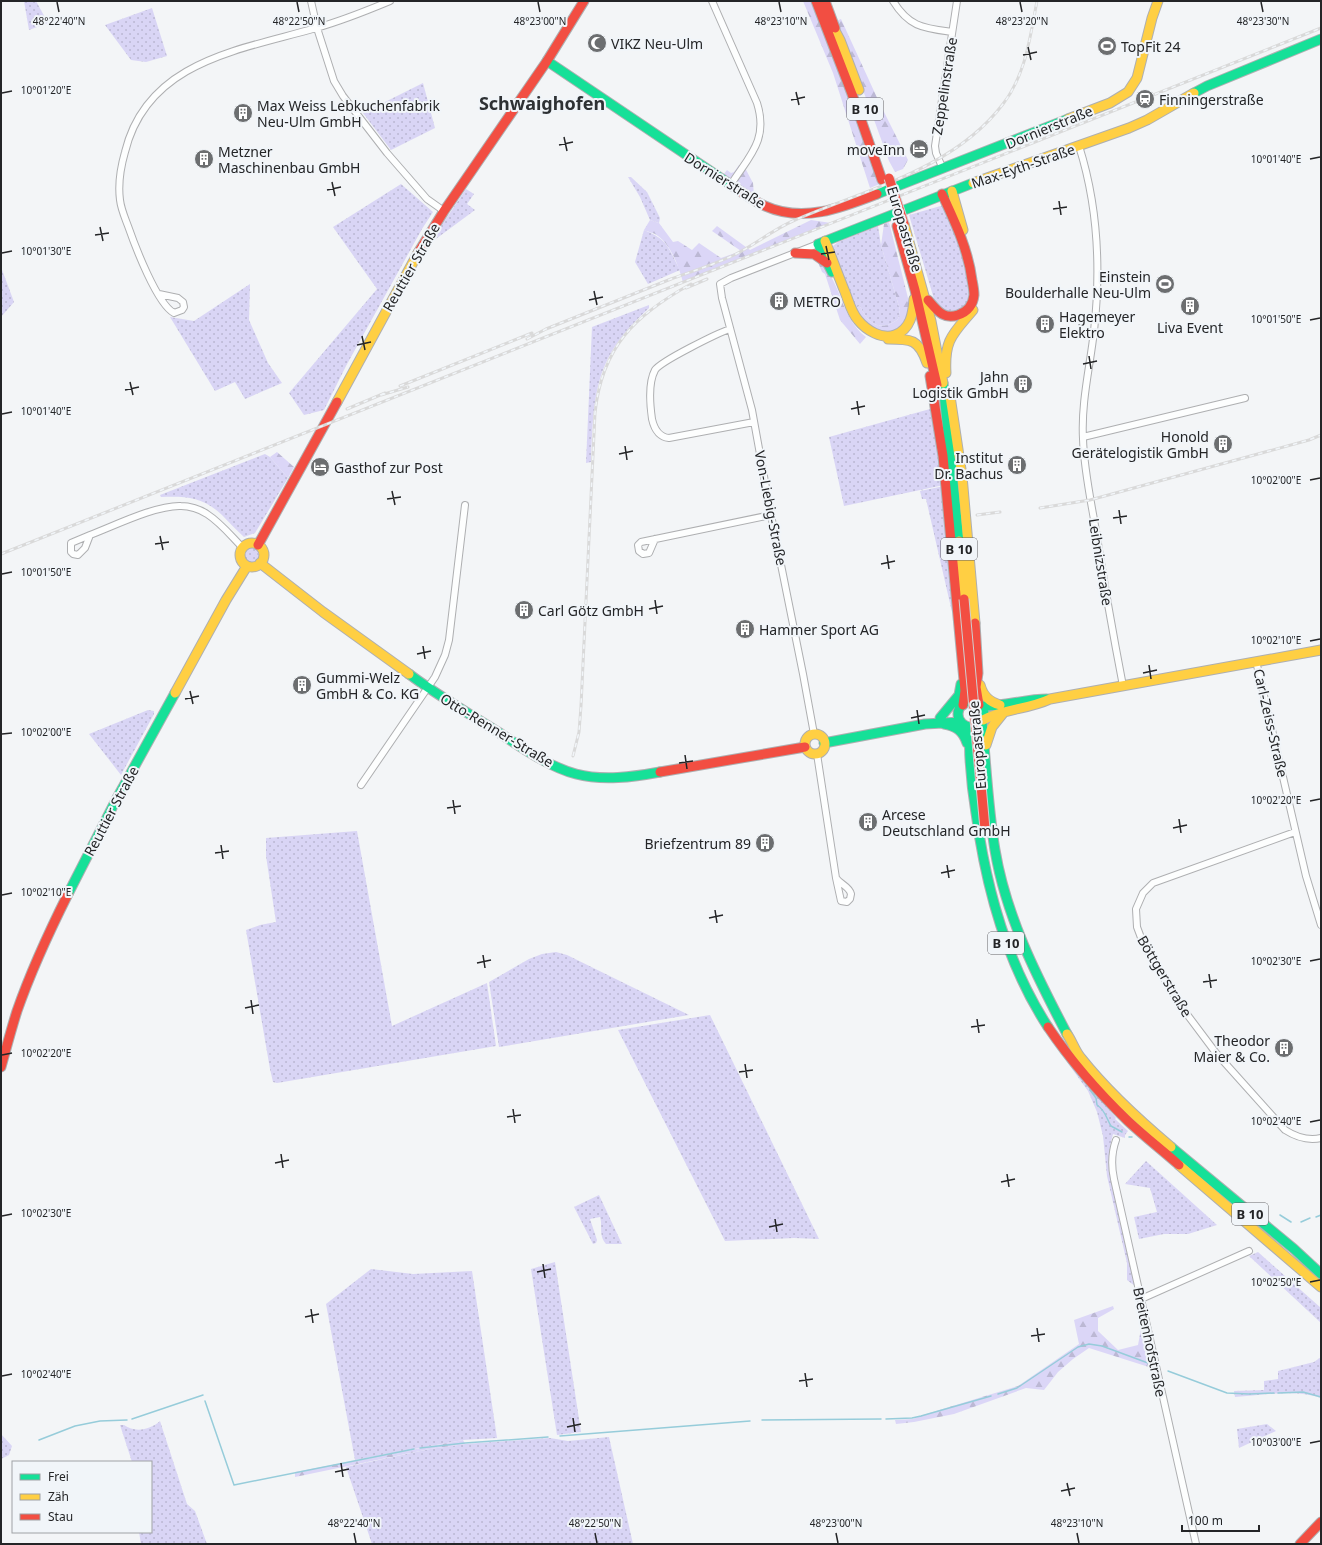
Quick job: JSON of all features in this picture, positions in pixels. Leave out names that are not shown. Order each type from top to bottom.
[{"type":"main road","name":"Reuttier Straße","points":[[258,545],[300,471],[414,260],[444,211],[547,61],[584,1]]},
{"type":"main road","points":[[813,1],[825,25]]},
{"type":"main road","name":"Europastraße","points":[[816,1],[886,179]]},
{"type":"main road","name":"Europastraße","points":[[820,1],[840,40],[925,295],[936,341],[948,424],[985,829],[992,868],[1010,932],[1028,976],[1046,1012],[1077,1059]]},
{"type":"main road","points":[[825,1],[840,40]]},
{"type":"main road","name":"Dornierstraße","points":[[547,61],[730,186],[769,208],[792,214],[809,214],[843,208],[1110,103],[1125,94],[1132,88],[1137,78],[1152,18],[1158,1]]},
{"type":"main road","name":"Max-Eyth-Straße","points":[[822,243],[942,194],[1147,120],[1207,86],[1321,39]]},
{"type":"main road","points":[[947,381],[945,350],[948,340],[973,309],[978,295],[974,271],[952,191]]},
{"type":"main road","points":[[925,295],[940,314],[946,317],[952,317],[964,313],[970,307],[974,294],[971,272],[959,229],[942,194]]},
{"type":"main road","name":"Europastraße","points":[[901,225],[914,290],[939,394],[951,468]]},
{"type":"main road","points":[[822,243],[828,264],[855,324],[862,331],[875,338],[907,339],[918,343],[924,353],[931,382]]},
{"type":"main road","points":[[822,243],[853,313],[858,322],[870,332],[876,335],[889,336],[897,334],[903,330],[909,324],[912,317],[914,290]]},
{"type":"main road","points":[[795,253],[814,254],[828,264]]},
{"type":"main road","points":[[925,336],[931,382]]},
{"type":"main road","name":"B 10","points":[[936,341],[947,381]]},
{"type":"main road","name":"Europastraße","points":[[947,381],[962,476],[978,673],[976,687],[980,705]]},
{"type":"main road","name":"Europastraße","points":[[931,382],[943,456],[965,698],[961,708]]},
{"type":"main road","points":[[249,544],[258,545],[264,555],[260,563],[254,567],[247,566],[242,562],[240,556],[243,548],[249,544]]},
{"type":"main road","name":"Otto-Renner-Straße","points":[[260,563],[323,612],[427,687],[540,759],[565,770],[589,777],[633,778],[805,747]]},
{"type":"main road","name":"Reuttier Straße","points":[[1,1067],[18,1012],[37,960],[53,923],[116,800],[222,606],[247,566]]},
{"type":"main road","points":[[942,721],[972,702],[1003,709],[1037,705],[1050,700],[1321,650]]},
{"type":"main road","points":[[978,673],[982,694],[991,702],[1003,709]]},
{"type":"main road","points":[[942,721],[958,695],[963,675]]},
{"type":"main road","points":[[980,705],[984,713],[982,721],[984,753],[995,850],[1004,889],[1013,920],[1024,949],[1077,1059]]},
{"type":"main road","points":[[961,708],[959,718],[964,724]]},
{"type":"main road","points":[[824,743],[942,721],[974,727],[1003,709]]},
{"type":"main road","points":[[984,753],[989,730],[1003,709]]},
{"type":"main road","name":"B 10","points":[[942,721],[955,726],[963,734],[966,739],[970,758]]},
{"type":"main road","name":"B 10","points":[[964,724],[968,732],[975,810],[982,853],[998,922],[1007,947],[1038,1011],[1056,1039],[1138,1119],[1294,1249],[1321,1274]]},
{"type":"main road","points":[[814,734],[822,737],[824,743],[822,750],[817,754],[810,753],[805,747],[807,738],[814,734]]},
{"type":"main road","name":"B 10","points":[[1077,1059],[1104,1096],[1144,1135],[1250,1224],[1321,1287]]},
{"type":"main road","points":[[1300,1544],[1321,1522]]},
{"type":"street","points":[[312,1],[317,28],[334,81],[343,96],[387,153],[427,199],[444,211]]},
{"type":"street","points":[[159,294],[134,243],[120,200],[123,159],[127,144],[135,122],[156,94],[167,84],[192,67],[217,56],[317,28],[390,1]]},
{"type":"street","points":[[712,1],[757,103],[760,116],[760,132],[757,144],[730,186]]},
{"type":"street","points":[[893,1],[904,16],[917,25],[952,32]]},
{"type":"street","name":"Zeppelinstraße","points":[[943,169],[936,153],[935,146],[957,1]]},
{"type":"street","name":"Leibnizstraße","points":[[1078,146],[1085,168],[1093,204],[1098,280],[1094,331],[1085,391],[1083,437],[1088,484],[1109,613],[1123,686]]},
{"type":"street","name":"Max-Eyth-Straße","points":[[720,284],[731,278],[822,243]]},
{"type":"street","name":"Von-Liebig-Straße","points":[[720,284],[722,298],[748,393],[814,734]]},
{"type":"street","points":[[730,329],[669,359],[657,368],[653,375],[651,394],[652,419],[658,433],[665,438],[754,422]]},
{"type":"street","points":[[1083,437],[1245,398]]},
{"type":"street","points":[[427,687],[435,677],[445,655],[449,640],[460,536],[465,505]]},
{"type":"street","points":[[90,535],[168,506],[182,506],[198,509],[207,514],[243,548]]},
{"type":"street","points":[[655,539],[771,515]]},
{"type":"street","name":"Carl-Zeiss-Straße","points":[[1256,661],[1295,832],[1321,925]]},
{"type":"street","name":"Otto-Renner-Straße","points":[[361,785],[427,687]]},
{"type":"street","points":[[817,754],[836,878]]},
{"type":"street","name":"Böttgerstraße","points":[[1295,832],[1153,883],[1143,893],[1137,904],[1136,920],[1139,935],[1180,1005],[1217,1054],[1285,1130],[1294,1136],[1304,1139],[1321,1138]]},
{"type":"street","name":"Breitenhofstraße","points":[[1116,1140],[1112,1151],[1112,1169],[1196,1544]]},
{"type":"street","points":[[1141,1299],[1249,1251]]},
{"type":"shaded area","points":[[24,1],[36,1],[48,23],[29,30]]},
{"type":"shaded area","points":[[152,8],[167,56],[146,62],[131,60],[105,25]]},
{"type":"shaded area","points":[[423,83],[435,128],[391,150],[363,113]]},
{"type":"shaded area","points":[[628,177],[631,177],[647,192],[660,218],[659,223],[650,220],[640,197]]},
{"type":"shaded area","points":[[401,184],[433,212],[422,229],[346,366],[324,410],[304,415],[289,393],[377,289],[333,227]]},
{"type":"shaded area","points":[[466,189],[474,194],[467,204],[475,210],[429,244]]},
{"type":"shaded area","points":[[944,205],[954,226],[971,284],[968,306],[957,314],[943,310],[934,299],[909,215]]},
{"type":"shaded area","points":[[878,226],[881,245],[900,310],[898,319],[892,323],[881,326],[871,322],[860,306],[853,309],[832,249],[838,242]]},
{"type":"shaded area","points":[[644,230],[663,241],[670,250],[680,270],[648,284],[635,262]]},
{"type":"shaded area","points":[[1,267],[14,302],[1,317]]},
{"type":"shaded area","points":[[250,284],[249,320],[268,363],[282,383],[245,399],[235,382],[215,391],[170,317],[194,321]]},
{"type":"shaded area","points":[[649,305],[649,308],[617,343],[607,360],[600,378],[596,396],[591,462],[586,463],[592,327]]},
{"type":"shaded area","points":[[930,409],[944,485],[844,506],[829,437]]},
{"type":"shaded area","points":[[265,454],[270,457],[288,478],[255,533],[244,537],[215,509],[201,501],[178,497],[161,497],[160,495]]},
{"type":"shaded area","points":[[944,486],[954,611],[952,612],[926,499],[922,499],[920,491]]},
{"type":"shaded area","points":[[249,548],[255,548],[259,552],[259,558],[255,562],[249,562],[245,558],[245,552]]},
{"type":"shaded area","points":[[148,710],[154,711],[154,714],[121,775],[89,734]]},
{"type":"shaded area","points":[[357,831],[392,1026],[487,983],[496,1046],[277,1083],[273,1082],[246,930],[260,925],[276,922],[266,856],[266,838]]},
{"type":"shaded area","points":[[999,932],[1069,1061],[1116,1118],[1115,1119],[1128,1131],[1125,1138],[1113,1134],[1109,1164],[1110,1175],[1135,1286],[1127,1280],[1127,1263],[1107,1176],[1103,1136],[1097,1112],[1088,1091],[1067,1062],[1008,959],[997,933]]},
{"type":"shaded area","points":[[556,952],[567,955],[689,1015],[499,1047],[489,982],[529,959],[542,954]]},
{"type":"shaded area","points":[[710,1015],[819,1239],[794,1238],[725,1241],[618,1030]]},
{"type":"shaded area","points":[[1146,1161],[1217,1225],[1188,1234],[1164,1234],[1139,1239],[1134,1217],[1157,1212],[1150,1188],[1125,1184]]},
{"type":"shaded area","points":[[599,1195],[622,1244],[606,1244],[601,1234],[600,1217],[590,1219],[597,1240],[596,1243],[593,1244],[574,1207]]},
{"type":"shaded area","points":[[1258,1252],[1321,1308],[1321,1323],[1249,1256]]},
{"type":"shaded area","points":[[555,1262],[581,1432],[557,1435],[531,1269]]},
{"type":"shaded area","points":[[371,1269],[413,1274],[472,1271],[497,1438],[463,1440],[355,1460],[326,1304]]},
{"type":"shaded area","points":[[1321,1357],[1321,1398],[1311,1395],[1290,1393],[1235,1397],[1234,1391],[1264,1390],[1264,1381],[1278,1379],[1278,1371],[1314,1362]]},
{"type":"shaded area","points":[[160,1421],[187,1504],[195,1511],[207,1544],[141,1544],[139,1533],[152,1533],[152,1461],[132,1461],[120,1425],[138,1430],[152,1427]]},
{"type":"shaded area","points":[[1267,1424],[1276,1431],[1239,1448],[1237,1429]]},
{"type":"shaded area","points":[[1,1434],[12,1446],[9,1455],[1,1459]]},
{"type":"shaded area","points":[[609,1437],[633,1544],[372,1544],[346,1467],[430,1449],[465,1444],[550,1438],[568,1441]]},
{"type":"green space","points":[[803,1],[810,1],[844,78],[882,183],[870,188],[833,73]]},
{"type":"green space","points":[[841,19],[879,102],[908,160],[903,169],[895,172],[889,161],[836,21]]},
{"type":"green space","points":[[739,165],[744,166],[753,183],[754,195],[723,175],[727,170],[731,173],[734,172]]},
{"type":"green space","points":[[650,220],[659,223],[673,242],[678,241],[692,250],[699,243],[721,258],[741,251],[712,231],[717,226],[750,250],[811,220],[831,223],[683,283],[680,271],[667,245],[657,235],[644,230]]},
{"type":"green space","points":[[889,222],[910,306],[907,320],[901,327],[879,333],[853,309],[860,306],[871,322],[881,326],[892,323],[898,319],[900,310],[881,245],[884,224]]},
{"type":"green space","points":[[817,260],[831,277],[850,319],[866,337],[860,344],[840,320],[825,274],[822,272]]},
{"type":"green space","points":[[277,452],[294,467],[288,478],[270,457]]},
{"type":"green space","points":[[1113,1306],[1114,1309],[1098,1318],[1098,1331],[1118,1350],[1138,1345],[1141,1329],[1147,1359],[1152,1368],[1089,1348],[1058,1372],[1044,1390],[1026,1388],[954,1414],[896,1424],[895,1420],[913,1419],[1018,1386],[1079,1344],[1074,1320]]},
{"type":"green space","points":[[463,1440],[465,1444],[430,1449],[295,1477],[295,1472]]},
{"type":"waterway","points":[[1090,1090],[1096,1098],[1097,1105],[1104,1112],[1111,1126],[1122,1132]]},
{"type":"waterway","points":[[1280,1215],[1291,1222]]},
{"type":"waterway","points":[[1316,1217],[1321,1215]]},
{"type":"waterway","points":[[1301,1222],[1310,1218]]},
{"type":"waterway","points":[[998,1394],[1017,1388],[1078,1347],[1089,1344],[1102,1346],[1148,1363]]},
{"type":"waterway","points":[[1168,1371],[1227,1393],[1274,1393]]},
{"type":"waterway","points":[[1278,1393],[1303,1392],[1321,1397]]},
{"type":"waterway","points":[[132,1419],[203,1395]]},
{"type":"waterway","points":[[886,1419],[912,1418],[991,1396]]},
{"type":"waterway","points":[[205,1401],[234,1485],[414,1449]]},
{"type":"waterway","points":[[762,1420],[881,1419]]},
{"type":"waterway","points":[[39,1440],[75,1426],[100,1421],[127,1420]]},
{"type":"waterway","points":[[560,1436],[750,1421]]},
{"type":"waterway","points":[[420,1448],[548,1437]]},
{"type":"railway","points":[[527,339],[577,316],[728,258],[795,220],[908,175],[935,161],[960,145],[983,126],[1003,104],[1011,92],[1026,55],[1037,1]]},
{"type":"railway","points":[[1,554],[1321,28]]},
{"type":"railway","points":[[686,288],[707,279]]},
{"type":"railway","points":[[573,756],[579,732],[581,706],[595,413],[599,390],[605,369],[614,351],[625,335],[653,308],[691,284]]},
{"type":"railway","points":[[400,386],[532,333]]},
{"type":"railway","points":[[381,395],[408,387]]},
{"type":"railway","points":[[347,409],[385,393]]},
{"type":"railway","points":[[1040,508],[1090,500],[1309,440],[1321,435]]},
{"type":"railway","points":[[977,515],[1000,512]]},
{"type":"traffic: fast","points":[[1194,93],[1207,86],[1321,39]]},
{"type":"traffic: fast","points":[[547,61],[734,187]]},
{"type":"traffic: fast","points":[[877,194],[1068,119]]},
{"type":"traffic: fast","points":[[832,272],[818,244],[973,183]]},
{"type":"traffic: fast","points":[[943,383],[959,541]]},
{"type":"traffic: fast","points":[[409,674],[442,697],[526,750],[546,762],[566,771],[586,776],[607,778],[629,777],[660,772]]},
{"type":"traffic: fast","points":[[940,718],[959,695],[961,684]]},
{"type":"traffic: fast","points":[[68,894],[116,800],[175,693]]},
{"type":"traffic: fast","points":[[981,706],[1047,699]]},
{"type":"traffic: fast","points":[[971,701],[980,705],[984,714],[980,723],[971,727],[962,723],[958,714],[962,705],[971,701]]},
{"type":"traffic: fast","points":[[824,743],[925,724],[961,722]]},
{"type":"traffic: fast","points":[[982,722],[987,786],[995,850],[1000,874],[1014,922],[1033,967],[1067,1034]]},
{"type":"traffic: fast","points":[[944,724],[952,726],[961,732],[967,743]]},
{"type":"traffic: fast","points":[[966,726],[969,738],[972,786],[980,841],[992,897],[1000,924],[1021,978],[1048,1027]]},
{"type":"traffic: fast","points":[[1171,1147],[1294,1249],[1321,1274]]},
{"type":"traffic: slow","points":[[1068,119],[1110,103],[1128,92],[1137,78],[1152,18],[1158,1]]},
{"type":"traffic: slow","points":[[831,23],[840,40],[859,90]]},
{"type":"traffic: slow","points":[[973,183],[1129,128],[1147,120],[1194,93]]},
{"type":"traffic: slow","points":[[952,191],[963,230]]},
{"type":"traffic: slow","points":[[904,224],[931,321],[943,383]]},
{"type":"traffic: slow","points":[[825,241],[852,310],[858,320],[865,327],[880,335],[895,335],[905,329],[908,325],[913,310],[914,299]]},
{"type":"traffic: slow","points":[[337,402],[418,253]]},
{"type":"traffic: slow","points":[[946,373],[948,344],[960,325],[973,310]]},
{"type":"traffic: slow","points":[[888,339],[903,339],[913,342],[921,349],[927,363]]},
{"type":"traffic: slow","points":[[950,396],[962,476],[975,623]]},
{"type":"traffic: slow","points":[[959,541],[964,599]]},
{"type":"traffic: slow","points":[[252,543],[260,547],[264,555],[260,563],[252,567],[244,563],[240,555],[244,547],[252,543]]},
{"type":"traffic: slow","points":[[260,563],[323,612],[409,674]]},
{"type":"traffic: slow","points":[[175,693],[226,600],[247,566]]},
{"type":"traffic: slow","points":[[983,720],[999,713],[1033,705],[1050,699],[1321,650]]},
{"type":"traffic: slow","points":[[980,685],[987,698],[1000,705]]},
{"type":"traffic: slow","points":[[986,745],[992,727],[1004,712]]},
{"type":"traffic: slow","points":[[815,734],[822,737],[825,744],[822,751],[815,754],[808,751],[805,744],[808,737],[815,734]]},
{"type":"traffic: slow","points":[[1067,1034],[1079,1055],[1112,1094],[1171,1147]]},
{"type":"traffic: slow","points":[[1179,1165],[1321,1287]]},
{"type":"traffic: jam","points":[[418,253],[444,211],[547,61],[584,1]]},
{"type":"traffic: jam","points":[[816,1],[852,94],[882,180]]},
{"type":"traffic: jam","points":[[825,1],[835,28]]},
{"type":"traffic: jam","points":[[889,178],[904,224]]},
{"type":"traffic: jam","points":[[734,187],[765,206],[779,211],[793,213],[822,212],[877,194]]},
{"type":"traffic: jam","points":[[928,300],[944,315],[953,316],[961,314],[967,310],[971,305],[974,295],[970,269],[964,247],[942,194]]},
{"type":"traffic: jam","points":[[897,226],[915,290],[937,385]]},
{"type":"traffic: jam","points":[[795,253],[814,254],[827,263]]},
{"type":"traffic: jam","points":[[930,376],[943,456],[965,691],[963,705]]},
{"type":"traffic: jam","points":[[258,545],[337,402]]},
{"type":"traffic: jam","points":[[964,599],[985,829]]},
{"type":"traffic: jam","points":[[975,623],[978,673],[976,687],[979,705]]},
{"type":"traffic: jam","points":[[660,772],[805,747]]},
{"type":"traffic: jam","points":[[1,1067],[22,996],[68,894]]},
{"type":"traffic: jam","points":[[1048,1027],[1076,1064],[1106,1099],[1134,1127],[1179,1165]]},
{"type":"traffic: jam","points":[[1300,1544],[1321,1522]]},
{"type":"place","name":"VIKZ Neu-Ulm","points":[[597,43]]},
{"type":"place","name":"TopFit 24","points":[[1107,46]]},
{"type":"place","name":"Finningerstraße","points":[[1145,99]]},
{"type":"place","name":"Max Weiss Lebkuchenfabrik Neu-Ulm GmbH","points":[[243,113]]},
{"type":"place","name":"moveInn","points":[[919,149]]},
{"type":"place","name":"Metzner Maschinenbau GmbH","points":[[204,159]]},
{"type":"place","name":"Einstein Boulderhalle Neu-Ulm","points":[[1165,284]]},
{"type":"place","name":"METRO","points":[[779,301]]},
{"type":"place","name":"Liva Event","points":[[1190,306]]},
{"type":"place","name":"Hagemeyer Elektro","points":[[1045,324]]},
{"type":"place","name":"Jahn Logistik GmbH","points":[[1023,384]]},
{"type":"place","name":"Honold Gerätelogistik GmbH","points":[[1223,444]]},
{"type":"place","name":"Institut Dr. Bachus","points":[[1017,465]]},
{"type":"place","name":"Gasthof zur Post","points":[[320,467]]},
{"type":"place","name":"Carl Götz GmbH","points":[[524,610]]},
{"type":"place","name":"Hammer Sport AG","points":[[745,629]]},
{"type":"place","name":"Gummi-Welz GmbH & Co. KG","points":[[302,685]]},
{"type":"place","name":"Arcese Deutschland GmbH","points":[[868,822]]},
{"type":"place","name":"Briefzentrum 89","points":[[765,843]]},
{"type":"place","name":"Theodor Maier & Co.","points":[[1284,1048]]},
{"type":"district","name":"Schwaighofen","points":[[542,103]]}]
